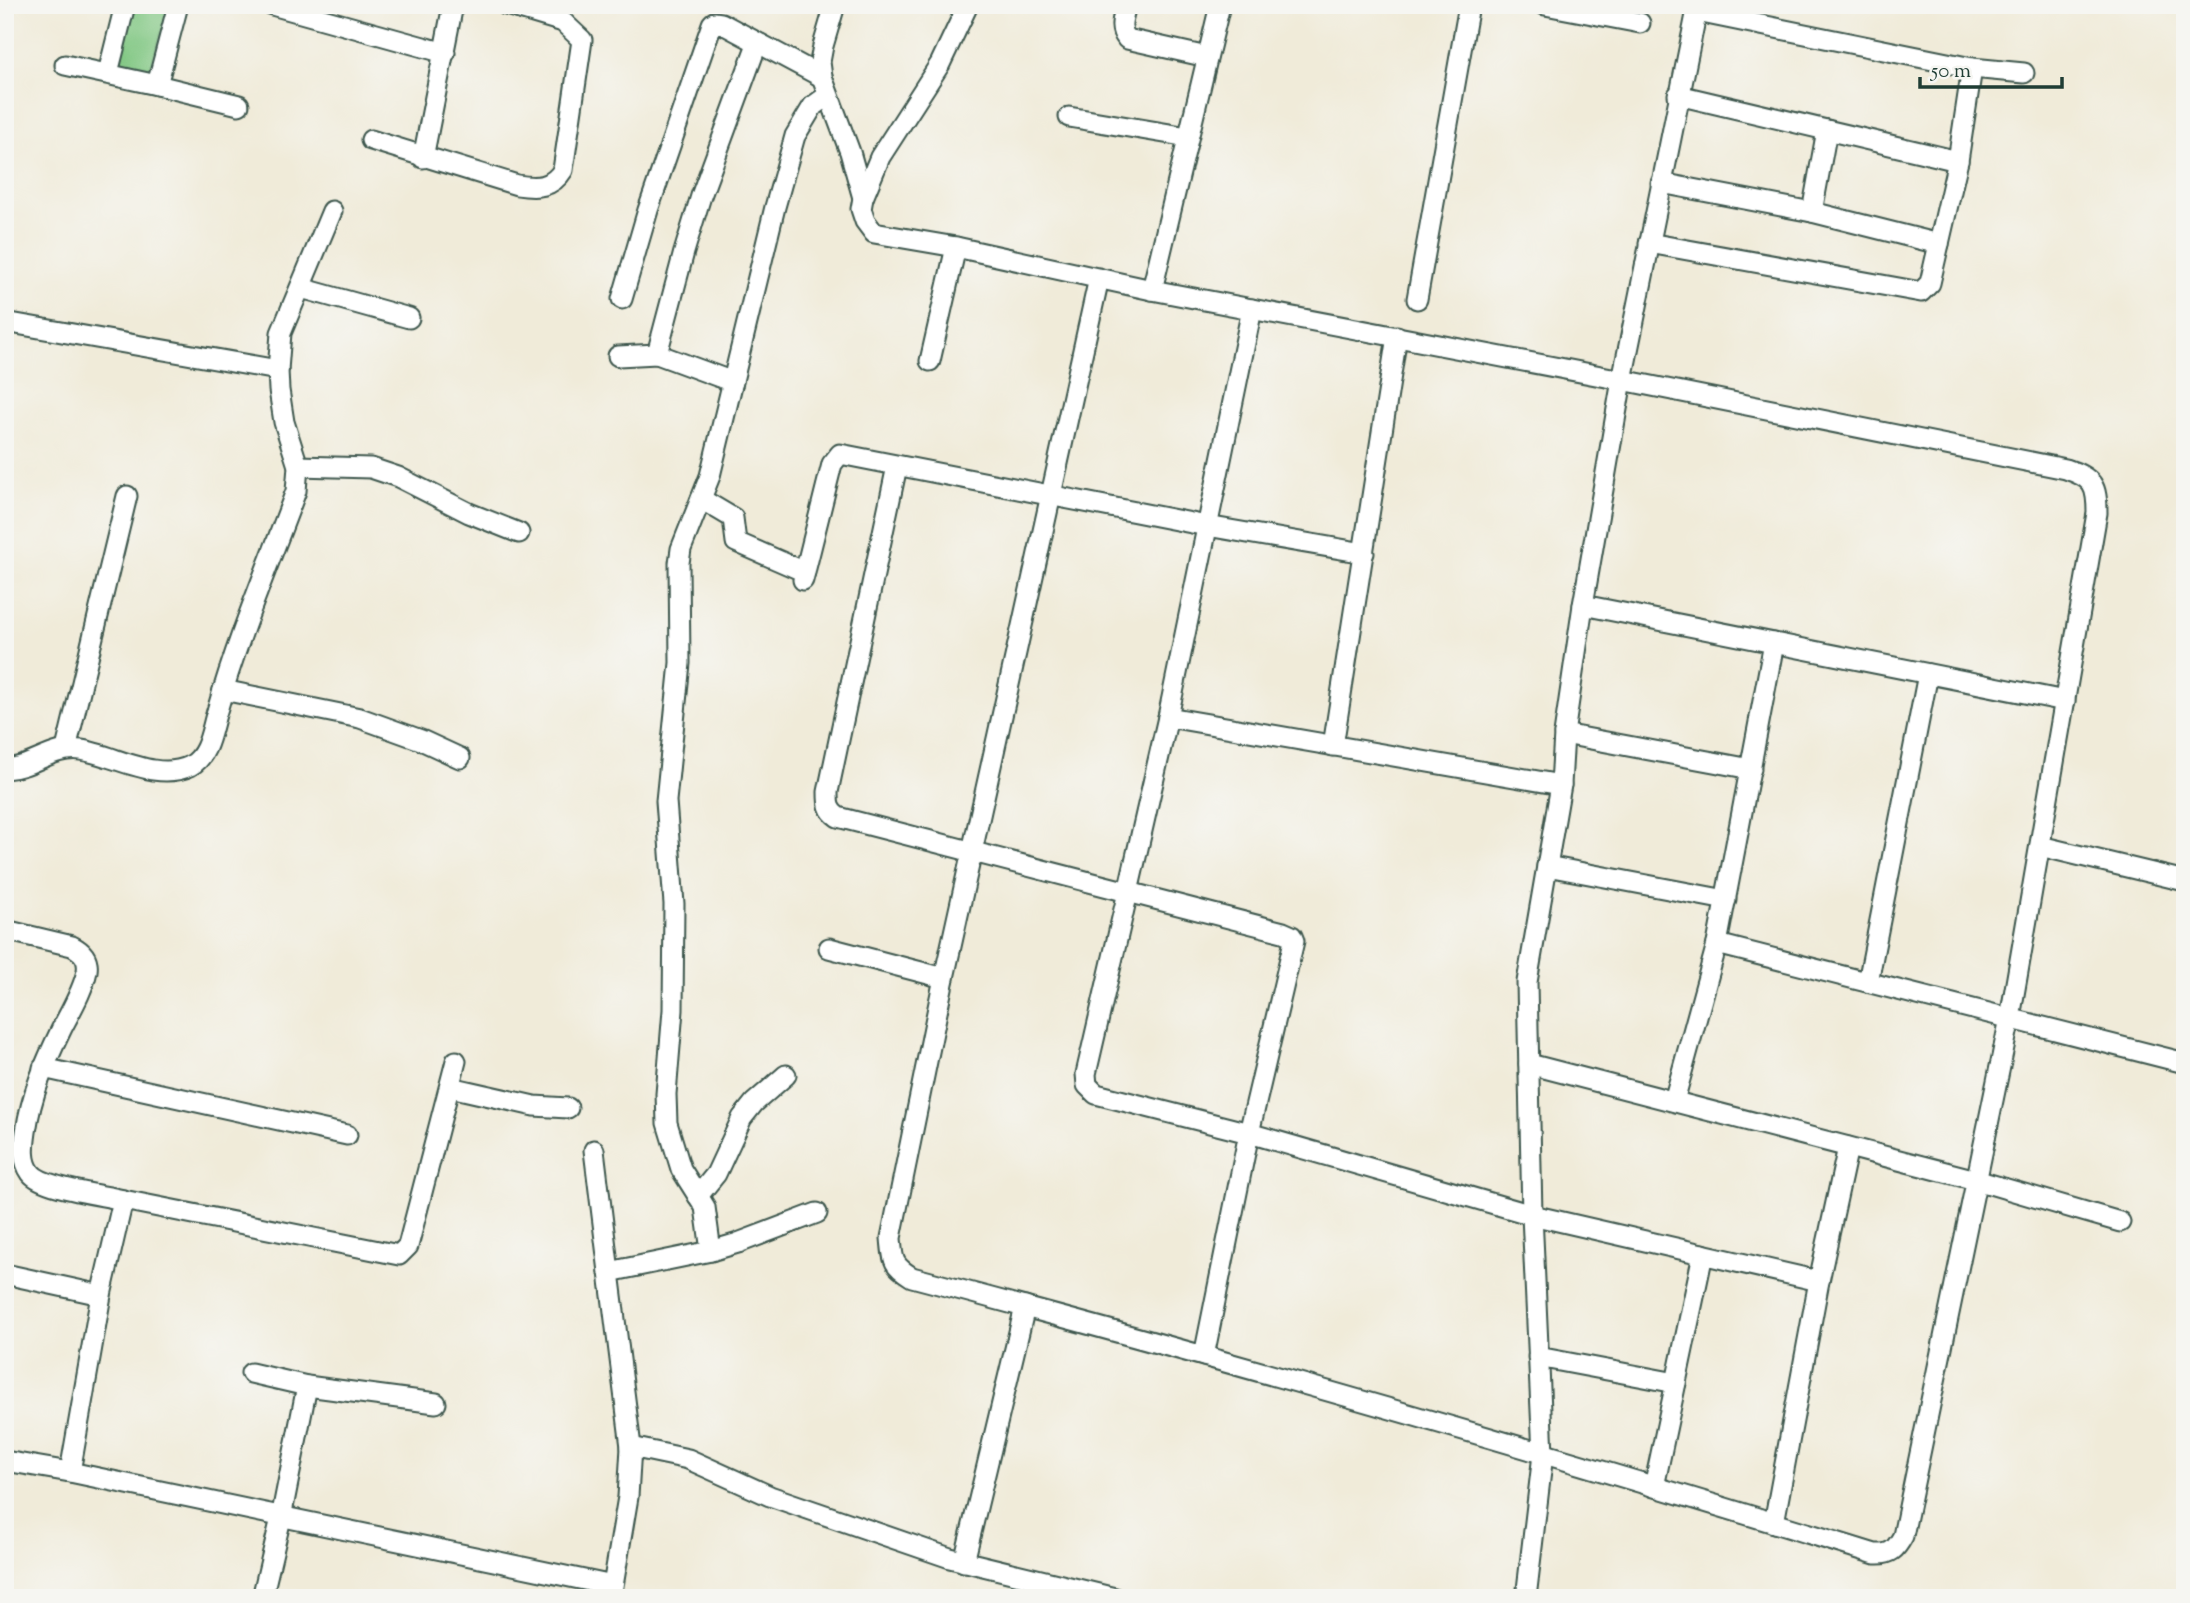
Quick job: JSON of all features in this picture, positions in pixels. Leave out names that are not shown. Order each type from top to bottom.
[{"type":"street","points":[[108,74],[125,5]]},
{"type":"street","points":[[157,85],[178,5]]},
{"type":"street","points":[[272,5],[445,53]]},
{"type":"street","points":[[424,158],[453,5]]},
{"type":"street","points":[[371,140],[424,158],[533,187],[557,180],[563,170],[582,40],[563,22],[506,5]]},
{"type":"street","points":[[835,5],[820,62],[824,87],[850,152],[863,198]]},
{"type":"street","points":[[968,5],[940,64],[880,157],[863,198],[865,221],[874,233],[956,247],[1099,278],[1152,290],[2066,469],[2085,476],[2095,488],[2097,513],[2010,1018],[1903,1535],[1896,1548],[1887,1555],[1875,1554],[1204,1356],[912,1277],[897,1268],[891,1238],[944,978],[1099,278]]},
{"type":"street","points":[[1126,5],[1121,24],[1122,33],[1127,39],[1207,57]]},
{"type":"street","points":[[1152,290],[1220,5]]},
{"type":"street","points":[[1417,299],[1469,5]]},
{"type":"street","points":[[1545,5],[1640,23]]},
{"type":"street","points":[[1526,1598],[1543,1454],[1532,1215],[1527,982],[1561,785],[1564,734],[1583,605],[1622,380],[1697,9],[1972,68],[2024,73]]},
{"type":"street","points":[[622,299],[648,209],[712,24],[721,23],[824,87]]},
{"type":"street","points":[[657,354],[701,196],[757,44]]},
{"type":"street","points":[[65,65],[239,105]]},
{"type":"street","points":[[1649,243],[1921,292],[1930,283],[1958,161],[1972,68]]},
{"type":"street","points":[[711,1251],[705,1207],[681,1169],[667,1123],[666,1094],[673,1010],[674,904],[667,801],[680,663],[679,563],[681,549],[710,476],[775,207],[795,136],[824,87]]},
{"type":"street","points":[[1678,95],[1958,161]]},
{"type":"street","points":[[1069,117],[1188,137]]},
{"type":"street","points":[[1812,212],[1827,130]]},
{"type":"street","points":[[1661,183],[1812,212],[1939,244]]},
{"type":"street","points":[[5,769],[26,765],[47,754],[66,749],[158,771],[191,766],[204,754],[232,657],[296,491],[298,466],[284,422],[278,370],[281,333],[332,211]]},
{"type":"street","points":[[930,360],[956,247]]},
{"type":"street","points":[[301,288],[409,318]]},
{"type":"street","points":[[1252,309],[1168,717],[1086,1074],[1087,1085],[1097,1094],[1250,1133],[1532,1215],[1819,1281]]},
{"type":"street","points":[[5,322],[278,370]]},
{"type":"street","points":[[1333,746],[1397,336]]},
{"type":"street","points":[[618,356],[657,354],[733,382]]},
{"type":"street","points":[[701,499],[733,518],[736,542],[804,576],[834,458],[840,454],[1206,526],[1364,553]]},
{"type":"street","points":[[298,466],[371,468],[398,477],[469,513],[519,533]]},
{"type":"street","points":[[897,466],[831,779],[828,805],[831,813],[1283,932],[1292,936],[1294,941],[1250,1133],[1204,1356]]},
{"type":"street","points":[[66,749],[127,496]]},
{"type":"street","points":[[1583,605],[2065,701]]},
{"type":"street","points":[[1674,1101],[1717,944],[1774,643]]},
{"type":"street","points":[[1868,982],[1928,674]]},
{"type":"street","points":[[223,690],[360,718],[421,740],[460,758]]},
{"type":"street","points":[[1168,717],[1561,785]]},
{"type":"street","points":[[1564,734],[1751,769]]},
{"type":"street","points":[[2040,846],[2185,881]]},
{"type":"street","points":[[1547,866],[1726,900]]},
{"type":"street","points":[[5,930],[72,946],[82,951],[88,969],[43,1068],[28,1116],[25,1161],[32,1175],[46,1183],[399,1255],[405,1252],[408,1246],[456,1061]]},
{"type":"street","points":[[1717,944],[2185,1063]]},
{"type":"street","points":[[829,948],[944,978]]},
{"type":"street","points":[[1529,1064],[1976,1180],[2120,1222]]},
{"type":"street","points":[[43,1068],[347,1135]]},
{"type":"street","points":[[698,1196],[716,1174],[741,1118],[786,1075]]},
{"type":"street","points":[[450,1087],[534,1106],[568,1108]]},
{"type":"street","points":[[1774,1523],[1819,1281],[1848,1147]]},
{"type":"street","points":[[5,1461],[69,1472],[611,1592],[628,1497],[631,1447],[594,1150]]},
{"type":"street","points":[[69,1472],[101,1295],[123,1200]]},
{"type":"street","points":[[609,1272],[711,1251],[817,1213]]},
{"type":"street","points":[[1654,1487],[1703,1254]]},
{"type":"street","points":[[5,1274],[101,1295]]},
{"type":"street","points":[[964,1562],[1025,1307]]},
{"type":"street","points":[[1538,1357],[1676,1383]]},
{"type":"street","points":[[251,1373],[307,1386],[436,1403]]},
{"type":"street","points":[[262,1598],[307,1386]]},
{"type":"street","points":[[631,1447],[688,1459],[770,1496],[964,1562],[1115,1598]]},
{"type":"green space","points":[[133,5],[171,5],[150,74],[118,68]]}]
